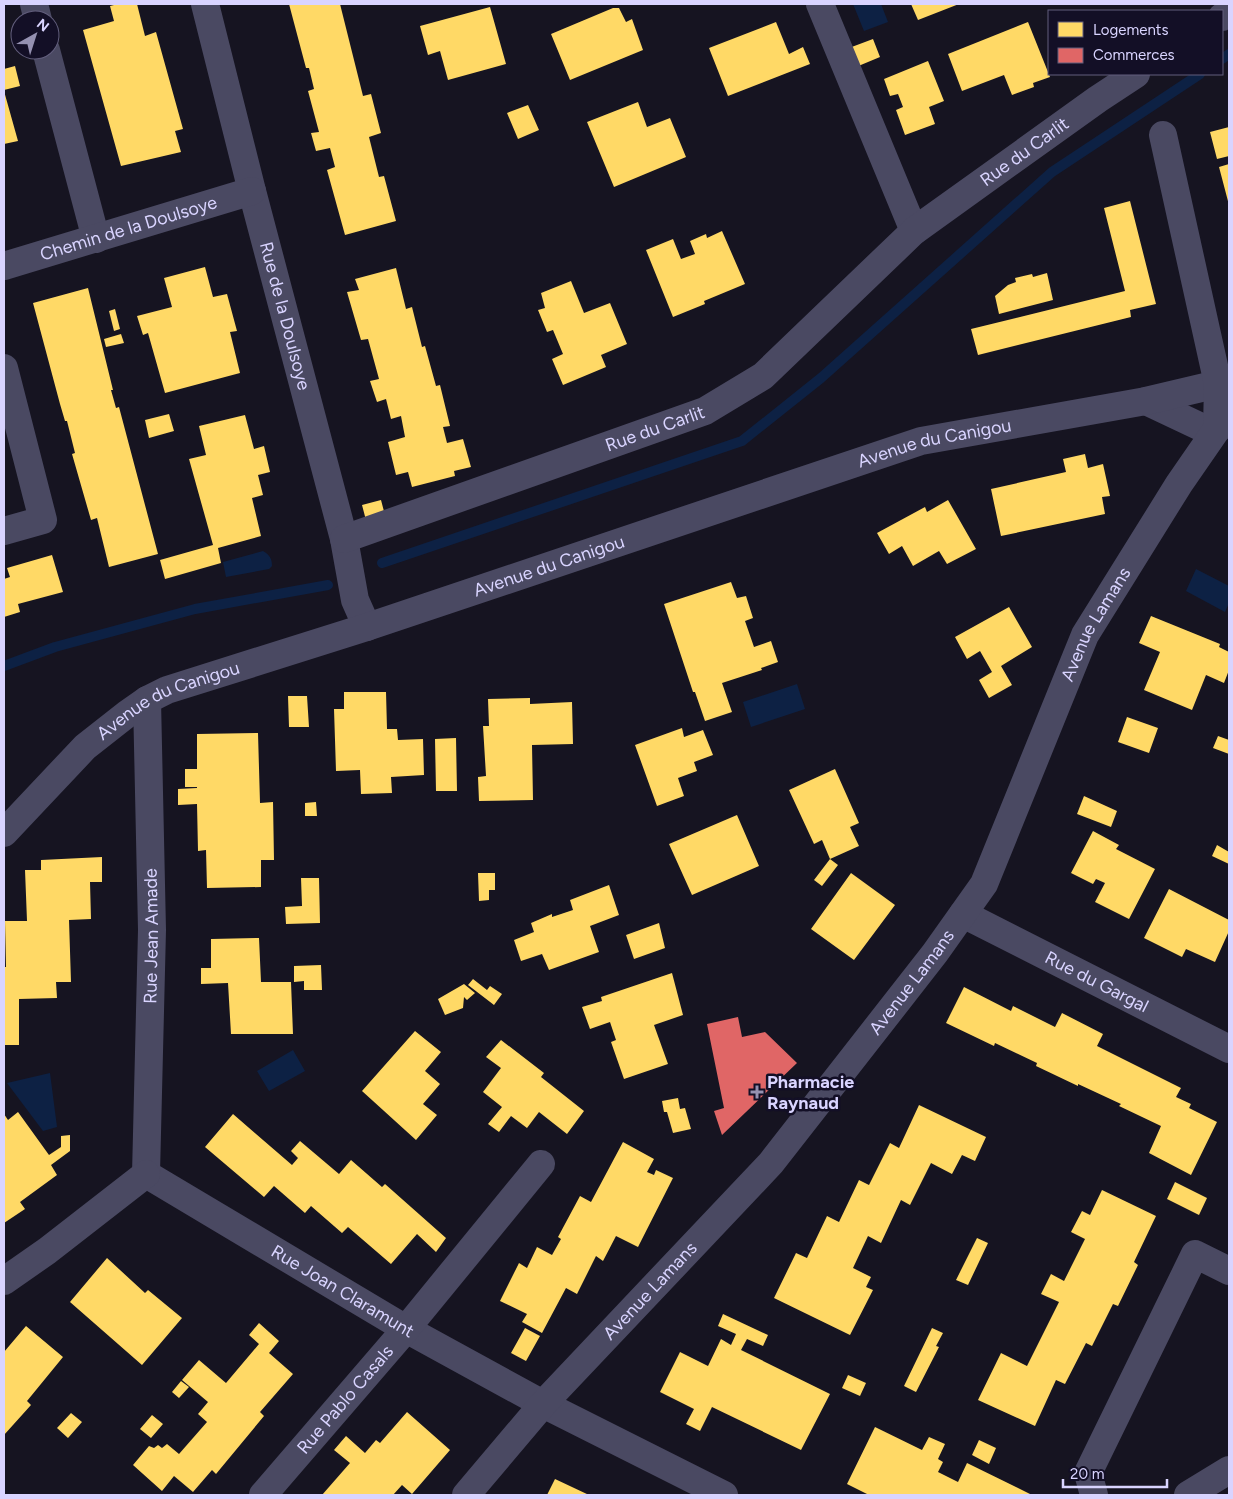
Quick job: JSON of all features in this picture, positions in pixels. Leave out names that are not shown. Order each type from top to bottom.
[{"type":"street","name":"Rue de la Doulsoye","points":[[205,4],[252,191],[344,539],[355,600],[367,627]]},
{"type":"street","points":[[820,4],[914,231]]},
{"type":"street","points":[[49,60],[96,239]]},
{"type":"street","name":"Rue du Carlit","points":[[344,539],[705,411],[763,376],[914,231],[1134,75]]},
{"type":"street","points":[[1146,401],[1201,426],[1223,424],[1224,384],[1163,135]]},
{"type":"street","name":"Chemin de la Doulsoye","points":[[4,266],[252,191]]},
{"type":"street","points":[[4,368],[43,520],[4,531]]},
{"type":"street","name":"Avenue du Canigou","points":[[4,833],[85,747],[148,700],[167,690],[367,627],[921,441],[1146,401],[1224,384]]},
{"type":"street","name":"Avenue Lamans","points":[[466,1495],[543,1404],[770,1163],[963,914],[984,884],[1085,635],[1179,484],[1223,424]]},
{"type":"street","name":"Rue Jean Amade","points":[[146,1174],[152,930],[148,700]]},
{"type":"street","name":"Rue du Gargal","points":[[963,914],[1229,1049]]},
{"type":"street","name":"Rue Pablo Casals","points":[[263,1495],[406,1329],[541,1164]]},
{"type":"street","points":[[4,1281],[47,1251],[146,1174]]},
{"type":"street","name":"Rue Joan Claramunt","points":[[146,1174],[406,1329],[543,1404],[724,1495]]},
{"type":"street","points":[[1094,1495],[1088,1474],[1194,1254],[1229,1271]]},
{"type":"street","points":[[1188,1495],[1229,1470]]},
{"type":"water","points":[[853,4],[881,4],[888,22],[864,31]]},
{"type":"water","points":[[263,551],[271,559],[272,566],[269,569],[226,577],[223,562]]},
{"type":"water","points":[[1196,569],[1229,586],[1229,603],[1225,612],[1186,591]]},
{"type":"water","points":[[797,684],[805,709],[751,727],[743,702]]},
{"type":"water","points":[[293,1050],[305,1071],[269,1091],[257,1071]]},
{"type":"water","points":[[50,1073],[57,1127],[43,1131],[7,1083]]},
{"type":"building: Logements","points":[[137,4],[145,36],[156,32],[183,129],[175,131],[181,152],[121,166],[83,30],[114,21],[110,6]]},
{"type":"building: Logements","points":[[289,4],[340,4],[363,96],[371,94],[381,133],[369,137],[379,177],[384,176],[396,221],[345,235],[327,170],[335,167],[330,148],[316,151],[311,133],[319,132],[308,91],[314,89],[309,68],[306,68]]},
{"type":"building: Logements","points":[[911,4],[959,4],[918,20]]},
{"type":"building: Logements","points":[[490,7],[506,64],[448,80],[440,51],[428,55],[420,26]]},
{"type":"building: Logements","points":[[613,8],[619,8],[626,22],[632,19],[643,50],[570,80],[551,34]]},
{"type":"building: Logements","points":[[776,22],[789,54],[803,47],[810,64],[728,96],[709,48]]},
{"type":"building: Logements","points":[[1028,22],[1050,77],[1033,83],[1034,87],[1012,95],[1004,75],[962,91],[948,54]]},
{"type":"building: Logements","points":[[873,39],[880,57],[856,67],[849,48]]},
{"type":"building: Logements","points":[[928,61],[944,101],[929,107],[935,124],[905,135],[896,110],[903,107],[898,94],[890,96],[884,79]]},
{"type":"building: Logements","points":[[15,66],[20,86],[4,90],[4,69]]},
{"type":"building: Logements","points":[[4,91],[18,141],[4,144]]},
{"type":"building: Logements","points":[[638,102],[647,127],[670,118],[686,157],[614,187],[587,122]]},
{"type":"building: Logements","points":[[528,105],[539,130],[518,139],[507,113]]},
{"type":"building: Logements","points":[[1229,127],[1229,156],[1217,159],[1210,132]]},
{"type":"building: Logements","points":[[1229,164],[1229,205],[1219,167]]},
{"type":"building: Logements","points":[[1130,201],[1156,304],[1130,310],[1131,317],[978,355],[971,329],[1125,291],[1104,208]]},
{"type":"building: Logements","points":[[722,231],[745,284],[704,301],[705,304],[673,317],[646,250],[673,239],[681,259],[695,254],[690,241],[706,234],[707,238]]},
{"type":"building: Logements","points":[[205,267],[213,297],[227,294],[237,331],[230,332],[240,373],[165,393],[148,333],[143,335],[137,316],[172,307],[164,278]]},
{"type":"building: Logements","points":[[396,268],[406,309],[412,307],[422,347],[425,346],[436,386],[440,385],[450,426],[443,427],[447,443],[463,439],[471,467],[454,471],[455,476],[412,487],[408,472],[396,475],[388,442],[405,437],[401,416],[391,419],[386,399],[377,402],[370,381],[379,379],[368,339],[361,340],[347,292],[359,290],[355,279]]},
{"type":"building: Logements","points":[[1047,273],[1053,300],[999,314],[995,296],[1008,285],[1016,282],[1015,278],[1032,274],[1033,277]]},
{"type":"building: Logements","points":[[571,281],[584,313],[610,303],[627,344],[601,355],[606,367],[563,385],[552,359],[563,354],[553,330],[547,332],[538,310],[545,308],[541,293]]},
{"type":"building: Logements","points":[[88,288],[113,390],[111,390],[116,408],[119,407],[158,554],[109,567],[97,518],[91,520],[72,454],[75,453],[67,421],[65,421],[60,404],[33,303]]},
{"type":"building: Logements","points":[[115,309],[120,329],[114,331],[109,311]]},
{"type":"building: Logements","points":[[121,334],[124,343],[106,347],[104,339]]},
{"type":"building: Logements","points":[[169,414],[174,431],[149,438],[145,420]]},
{"type":"building: Logements","points":[[245,415],[254,449],[264,446],[270,472],[258,475],[263,495],[252,498],[261,536],[218,548],[221,563],[165,579],[160,560],[213,545],[189,459],[206,455],[199,426]]},
{"type":"building: Logements","points":[[1085,454],[1088,468],[1103,464],[1110,496],[1102,497],[1105,514],[1001,536],[991,489],[1066,472],[1063,459]]},
{"type":"building: Logements","points":[[381,500],[386,519],[367,524],[362,505]]},
{"type":"building: Logements","points":[[948,500],[976,549],[947,564],[939,551],[913,566],[902,546],[889,554],[877,533],[925,507],[927,512]]},
{"type":"building: Logements","points":[[52,555],[63,592],[18,604],[20,612],[4,617],[4,579],[10,577],[7,568]]},
{"type":"building: Logements","points":[[731,582],[737,598],[746,596],[753,618],[745,621],[754,647],[771,641],[778,662],[761,668],[762,670],[722,683],[732,712],[705,721],[695,692],[693,692],[664,604]]},
{"type":"building: Logements","points":[[1009,607],[1032,647],[1001,666],[1012,685],[989,698],[979,680],[992,672],[980,651],[967,659],[955,637]]},
{"type":"building: Logements","points":[[1151,616],[1220,644],[1219,647],[1229,652],[1229,670],[1224,683],[1206,675],[1192,710],[1144,690],[1160,652],[1139,643]]},
{"type":"building: Logements","points":[[344,692],[386,692],[387,729],[397,729],[398,740],[423,739],[424,775],[391,777],[392,793],[361,794],[360,770],[336,771],[334,709],[344,709]]},
{"type":"building: Logements","points":[[288,696],[307,696],[309,727],[289,727]]},
{"type":"building: Logements","points":[[530,698],[530,704],[572,702],[573,744],[532,745],[533,800],[479,801],[478,777],[486,776],[483,726],[489,726],[488,699]]},
{"type":"building: Logements","points":[[1127,717],[1158,728],[1149,753],[1118,742]]},
{"type":"building: Logements","points":[[682,728],[684,737],[703,730],[713,755],[694,762],[697,771],[678,778],[684,796],[657,806],[635,745]]},
{"type":"building: Logements","points":[[258,733],[260,803],[273,802],[274,860],[261,860],[261,887],[207,888],[206,850],[198,851],[197,804],[178,805],[178,789],[197,788],[185,787],[185,769],[197,769],[197,734]]},
{"type":"building: Logements","points":[[1218,736],[1229,740],[1229,754],[1213,748]]},
{"type":"building: Logements","points":[[456,738],[457,791],[436,791],[435,739]]},
{"type":"building: Logements","points":[[835,769],[859,823],[850,827],[859,846],[830,859],[822,840],[814,844],[789,790]]},
{"type":"building: Logements","points":[[1084,796],[1117,811],[1111,827],[1077,814]]},
{"type":"building: Logements","points":[[316,802],[317,816],[305,816],[305,803]]},
{"type":"building: Logements","points":[[737,815],[759,866],[692,895],[669,844]]},
{"type":"building: Logements","points":[[1093,831],[1119,845],[1116,849],[1155,869],[1129,919],[1095,902],[1105,883],[1096,879],[1093,884],[1071,873]]},
{"type":"building: Logements","points":[[1217,845],[1229,852],[1229,864],[1212,856]]},
{"type":"building: Logements","points":[[102,857],[102,882],[90,882],[91,919],[69,920],[71,982],[56,982],[57,998],[19,999],[19,1045],[4,1045],[5,921],[27,921],[25,870],[41,870],[41,860]]},
{"type":"building: Logements","points":[[830,859],[838,865],[822,886],[814,880]]},
{"type":"building: Logements","points":[[478,873],[495,873],[495,890],[489,890],[489,900],[479,901]]},
{"type":"building: Logements","points":[[851,873],[895,905],[854,960],[811,929]]},
{"type":"building: Logements","points":[[301,878],[319,878],[320,923],[286,924],[285,907],[302,906]]},
{"type":"building: Logements","points":[[609,885],[619,915],[590,926],[599,952],[549,970],[542,954],[521,961],[514,940],[534,932],[531,923],[552,914],[552,917],[573,910],[570,900]]},
{"type":"building: Logements","points":[[1169,889],[1229,920],[1229,931],[1215,962],[1186,949],[1182,957],[1144,938]]},
{"type":"building: Logements","points":[[659,923],[665,948],[634,959],[626,935]]},
{"type":"building: Logements","points":[[259,938],[261,982],[291,982],[293,1034],[231,1034],[228,983],[201,984],[201,968],[211,968],[211,939]]},
{"type":"building: Logements","points":[[321,965],[322,990],[304,990],[304,981],[294,982],[294,966]]},
{"type":"building: Logements","points":[[672,973],[683,1015],[654,1025],[668,1064],[624,1079],[611,1042],[616,1040],[610,1022],[590,1029],[582,1007],[602,1001],[601,997]]},
{"type":"building: Logements","points":[[473,979],[487,990],[490,986],[502,994],[494,1005],[468,985]]},
{"type":"building: Logements","points":[[464,984],[475,993],[467,1000],[464,997],[463,1008],[445,1015],[438,999]]},
{"type":"building: Logements","points":[[964,987],[1011,1011],[1013,1006],[1055,1027],[1062,1013],[1103,1034],[1097,1046],[1181,1088],[1176,1097],[1191,1104],[1189,1108],[1217,1122],[1191,1175],[1149,1153],[1161,1126],[1119,1106],[1121,1104],[1036,1066],[1037,1063],[995,1043],[994,1046],[946,1023]]},
{"type":"building: Logements","points":[[415,1031],[441,1052],[425,1071],[440,1084],[423,1104],[437,1115],[416,1140],[362,1091]]},
{"type":"building: Logements","points":[[501,1040],[544,1073],[541,1077],[584,1111],[567,1134],[539,1112],[527,1128],[511,1116],[499,1132],[488,1124],[502,1107],[483,1092],[501,1068],[486,1057]]},
{"type":"building: Logements","points":[[678,1098],[680,1109],[685,1108],[691,1129],[673,1133],[667,1112],[664,1112],[662,1101]]},
{"type":"building: Logements","points":[[919,1105],[986,1137],[975,1161],[962,1155],[952,1174],[931,1163],[910,1205],[901,1200],[881,1243],[868,1236],[853,1268],[871,1277],[866,1287],[873,1290],[850,1335],[774,1298],[796,1253],[807,1258],[827,1216],[839,1222],[859,1180],[869,1185],[890,1143],[899,1148]]},
{"type":"building: Logements","points":[[18,1112],[49,1155],[61,1147],[61,1136],[70,1135],[70,1151],[51,1165],[57,1175],[20,1202],[25,1209],[4,1223],[4,1114],[8,1120]]},
{"type":"building: Logements","points":[[233,1114],[292,1165],[298,1158],[291,1151],[300,1141],[339,1174],[351,1160],[382,1187],[385,1184],[446,1238],[436,1252],[417,1234],[391,1264],[348,1227],[342,1233],[311,1206],[305,1213],[274,1186],[264,1197],[205,1147]]},
{"type":"building: Logements","points":[[623,1142],[654,1159],[647,1172],[654,1175],[656,1170],[673,1178],[638,1247],[616,1236],[603,1261],[596,1256],[577,1294],[566,1288],[542,1333],[522,1322],[527,1314],[500,1301],[519,1263],[527,1268],[537,1247],[552,1255],[561,1239],[558,1237],[580,1196],[591,1202]]},
{"type":"building: Logements","points":[[1175,1182],[1207,1198],[1199,1215],[1167,1199]]},
{"type":"building: Logements","points":[[1102,1190],[1156,1216],[1134,1262],[1138,1265],[1118,1306],[1113,1304],[1092,1346],[1086,1343],[1065,1384],[1056,1380],[1035,1426],[978,1400],[1001,1353],[1027,1366],[1059,1302],[1041,1294],[1051,1274],[1064,1281],[1085,1239],[1071,1232],[1082,1211],[1090,1215]]},
{"type":"building: Logements","points":[[977,1238],[988,1243],[968,1285],[956,1280]]},
{"type":"building: Logements","points":[[107,1258],[145,1293],[148,1290],[182,1318],[142,1365],[70,1302]]},
{"type":"building: Logements","points":[[723,1314],[768,1335],[763,1346],[747,1339],[741,1350],[830,1394],[801,1450],[712,1407],[700,1431],[686,1424],[694,1409],[660,1392],[680,1352],[708,1366],[721,1339],[731,1345],[736,1334],[718,1326]]},
{"type":"building: Logements","points":[[259,1323],[279,1341],[269,1353],[293,1374],[260,1412],[264,1416],[216,1474],[212,1470],[193,1492],[174,1476],[162,1491],[133,1465],[149,1446],[154,1448],[158,1445],[162,1448],[167,1444],[179,1454],[207,1422],[198,1414],[208,1402],[182,1380],[199,1360],[226,1383],[259,1344],[249,1335]]},
{"type":"building: Logements","points":[[26,1326],[63,1357],[27,1401],[31,1405],[4,1435],[4,1352]]},
{"type":"building: Logements","points":[[525,1328],[540,1336],[526,1361],[511,1353]]},
{"type":"building: Logements","points":[[932,1328],[943,1333],[936,1346],[939,1347],[916,1392],[904,1386]]},
{"type":"building: Logements","points":[[848,1375],[866,1383],[860,1396],[842,1388]]},
{"type":"building: Logements","points":[[181,1381],[189,1387],[179,1398],[172,1392]]},
{"type":"building: Logements","points":[[407,1412],[450,1450],[412,1494],[402,1485],[393,1495],[322,1495],[350,1463],[334,1450],[346,1436],[365,1453],[376,1440],[380,1443]]},
{"type":"building: Logements","points":[[71,1413],[82,1422],[68,1438],[57,1428]]},
{"type":"building: Logements","points":[[152,1415],[163,1424],[151,1438],[140,1429]]},
{"type":"building: Logements","points":[[875,1427],[922,1450],[929,1437],[945,1444],[938,1459],[943,1462],[938,1472],[958,1482],[967,1463],[1032,1495],[866,1495],[847,1484]]},
{"type":"building: Logements","points":[[979,1440],[996,1448],[989,1464],[972,1455]]},
{"type":"building: Logements","points":[[555,1479],[589,1495],[547,1495]]},
{"type":"building: Commerces","points":[[738,1017],[742,1037],[765,1032],[797,1063],[722,1135],[714,1111],[724,1108],[707,1024]]},
{"type":"waterway","points":[[1223,58],[1229,54]]},
{"type":"waterway","points":[[382,563],[742,441],[821,378],[1052,172],[1198,75]]},
{"type":"waterway","points":[[4,666],[55,647],[195,609],[328,585]]},
{"type":"place","name":"Pharmacie Raynaud","points":[[757,1092]]}]
